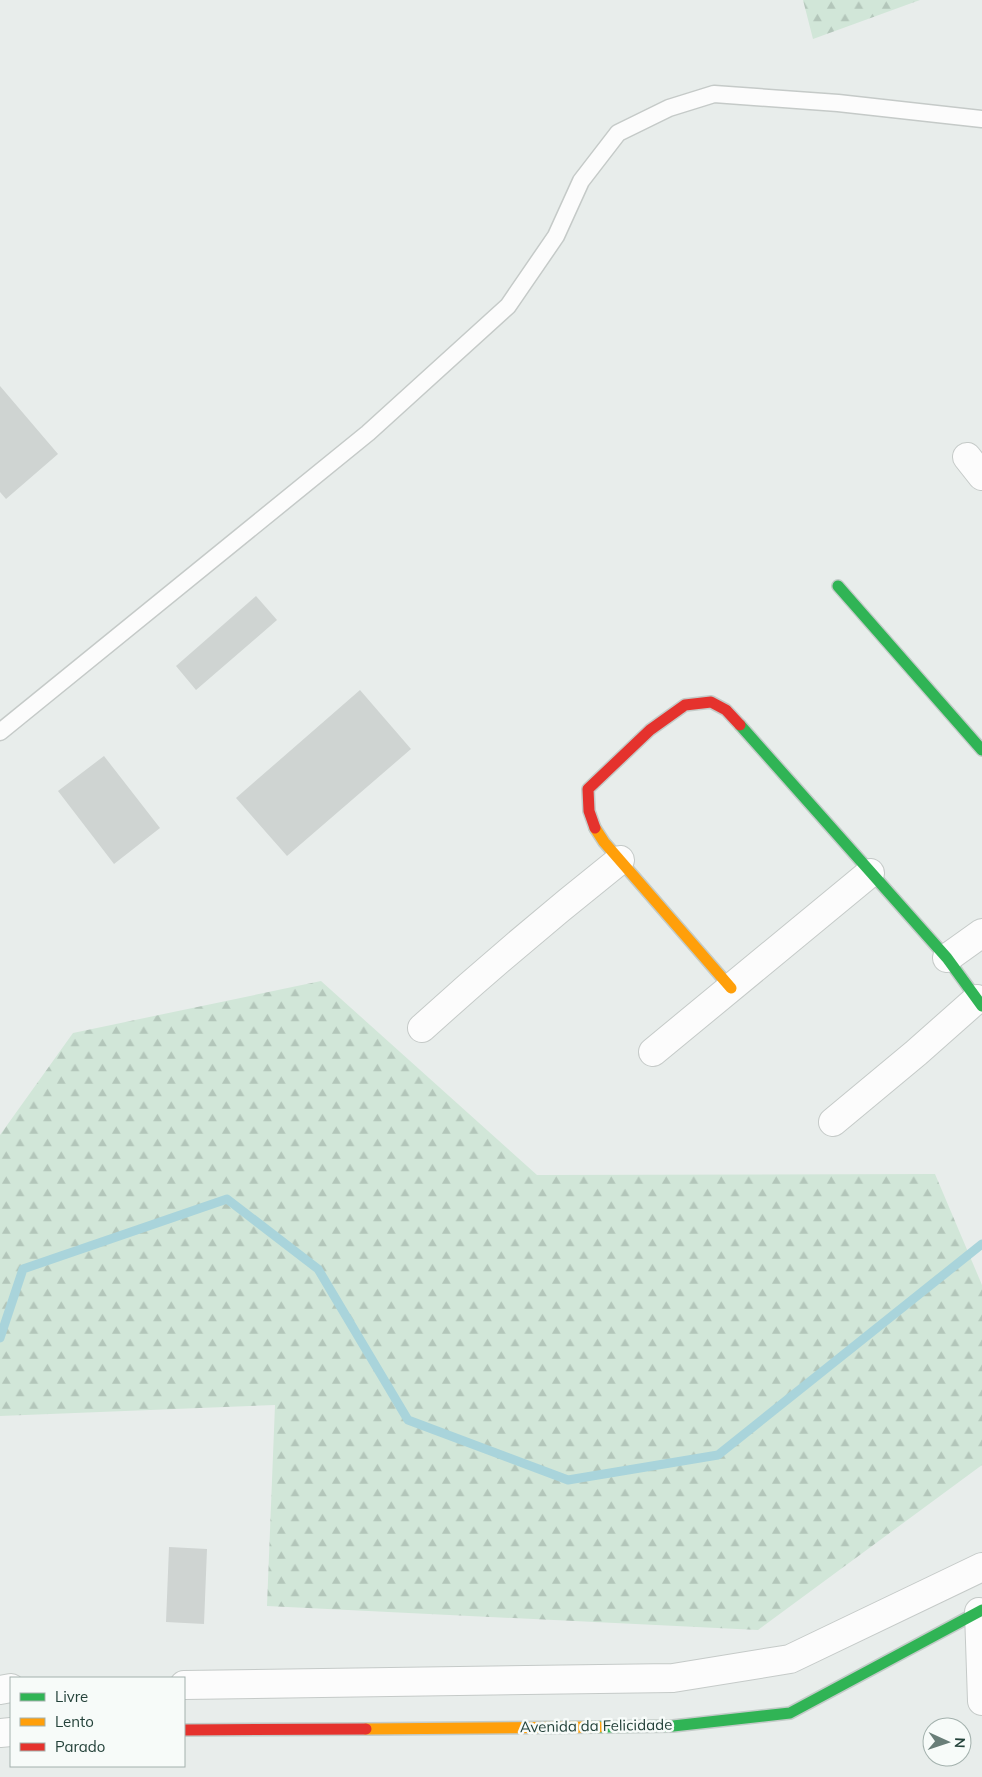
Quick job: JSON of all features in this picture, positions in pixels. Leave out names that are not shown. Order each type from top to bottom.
[{"type":"street","points":[[838,586],[982,750]]},
{"type":"street","points":[[732,988],[604,842],[592,822],[586,803],[588,789],[650,730],[685,705],[711,702],[726,710],[948,958],[980,1002],[833,1122]]},
{"type":"street","points":[[422,1028],[519,942],[620,860]]},
{"type":"street","points":[[653,1052],[870,873]]},
{"type":"street","points":[[948,958],[982,933]]},
{"type":"street","points":[[185,1685],[673,1678],[790,1659],[982,1567]]},
{"type":"street","points":[[980,1611],[982,1701]]},
{"type":"street","name":"Avenida da Felicidade","points":[[185,1730],[673,1726],[790,1713],[980,1611]]},
{"type":"lane","points":[[0,732],[368,433],[508,306],[556,236],[581,181],[618,134],[669,108],[714,94],[838,104],[982,119]]},
{"type":"green space","points":[[803,0],[920,0],[813,39]]},
{"type":"green space","points":[[321,981],[537,1175],[935,1174],[982,1285],[982,1465],[758,1630],[267,1606],[275,1405],[0,1416],[0,1135],[73,1033]]},
{"type":"building","points":[[0,386],[58,454],[6,499],[0,492]]},
{"type":"building","points":[[256,596],[277,620],[196,690],[176,666]]},
{"type":"building","points":[[360,690],[411,749],[287,856],[236,798]]},
{"type":"building","points":[[104,756],[160,828],[114,864],[58,791]]},
{"type":"building","points":[[169,1547],[207,1549],[204,1624],[166,1622]]},
{"type":"waterway","points":[[0,1338],[23,1269],[227,1199],[318,1269],[408,1420],[568,1480],[718,1455],[982,1244]]},
{"type":"traffic: fast","points":[[838,586],[982,750]]},
{"type":"traffic: fast","points":[[740,725],[947,958],[982,1006]]},
{"type":"traffic: fast","points":[[599,1727],[673,1726],[790,1713],[982,1610]]},
{"type":"traffic: slow","points":[[595,828],[604,842],[731,988]]},
{"type":"traffic: slow","points":[[366,1729],[599,1727]]},
{"type":"traffic: jam","points":[[595,828],[589,811],[588,789],[650,730],[685,705],[711,702],[726,710],[740,725]]},
{"type":"traffic: jam","points":[[185,1730],[366,1729]]}]
